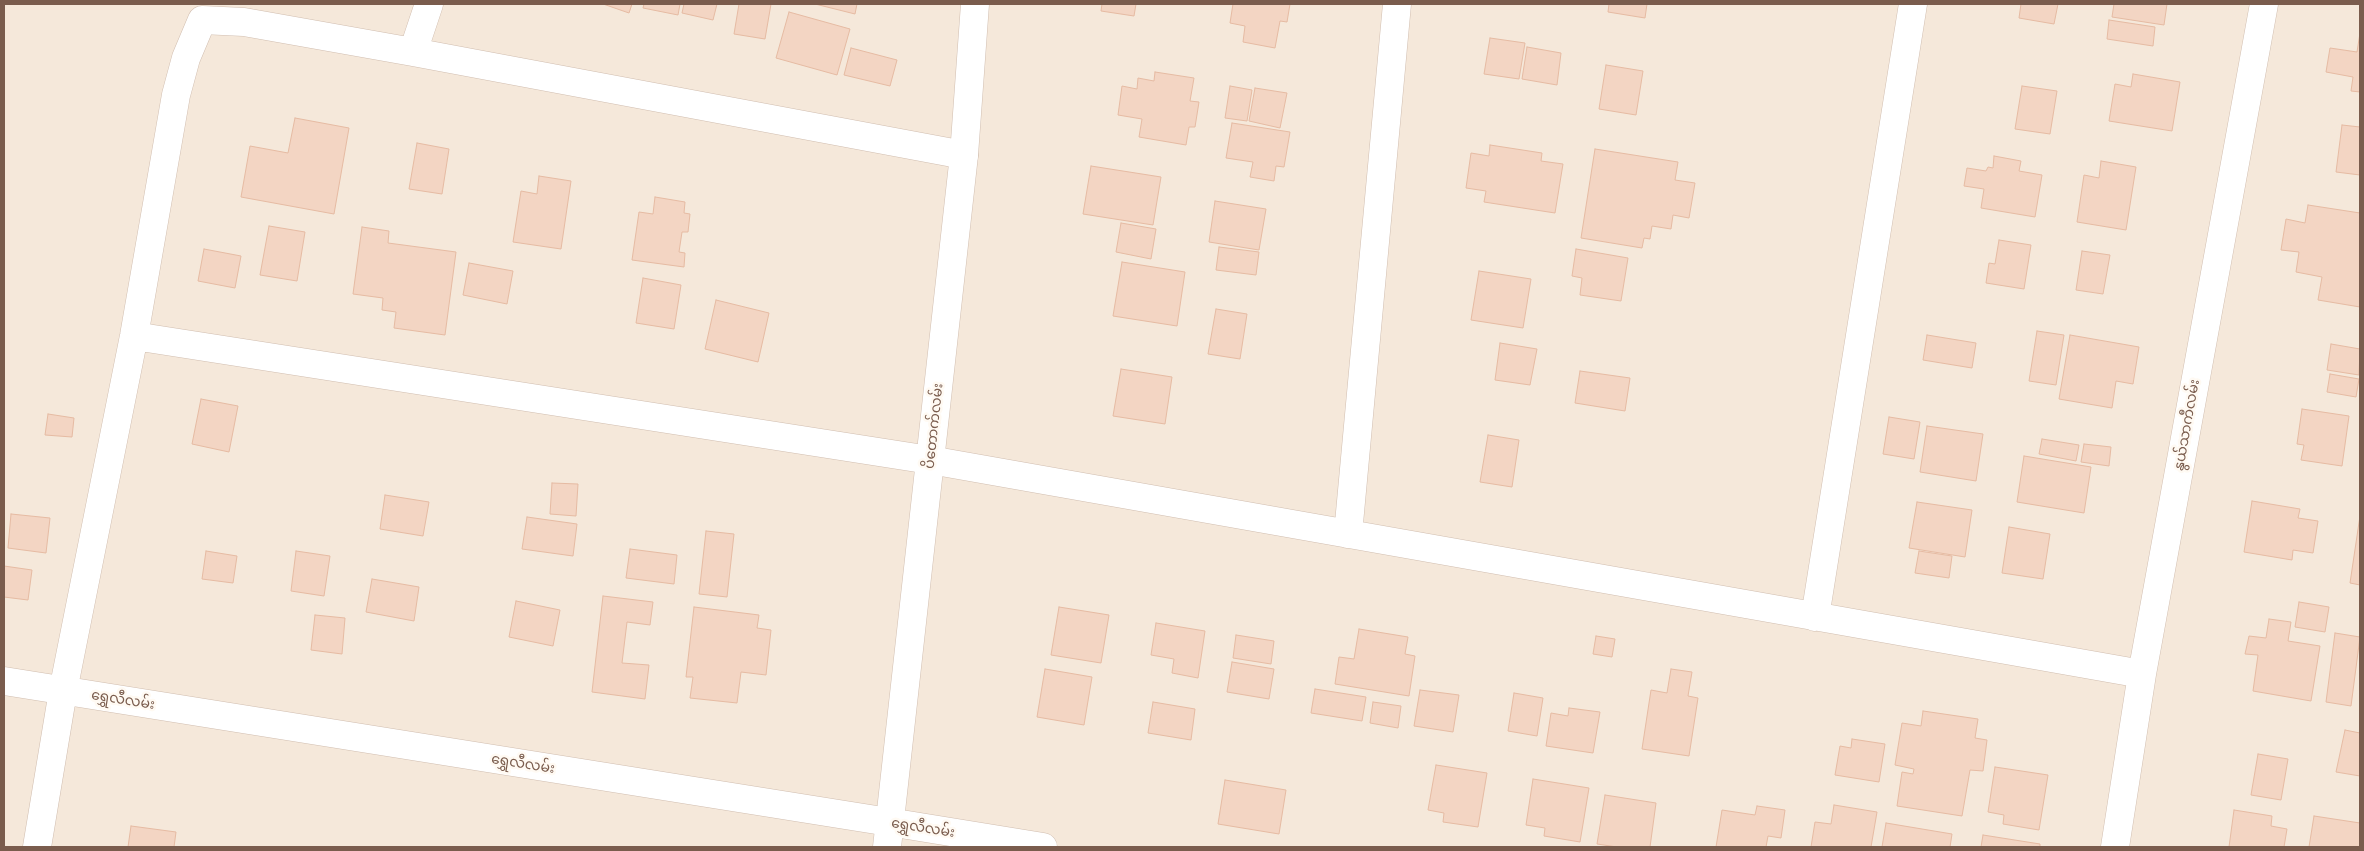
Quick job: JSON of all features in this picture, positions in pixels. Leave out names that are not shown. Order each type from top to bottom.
[{"type":"street","points":[[413,52],[429,4]]},
{"type":"street","name":"ပိတောက်လမ်း","points":[[888,835],[964,155],[975,4]]},
{"type":"street","points":[[1348,534],[1397,4]]},
{"type":"street","points":[[1815,617],[1913,4]]},
{"type":"street","name":"နွယ်သာကီလမ်း","points":[[2115,847],[2142,674],[2264,4]]},
{"type":"street","points":[[37,847],[63,691],[134,336],[176,95],[186,58],[202,12],[244,22],[964,155]]},
{"type":"street","points":[[134,336],[930,460],[2142,674]]},
{"type":"street","name":"ရွှေလီလမ်း","points":[[4,681],[888,835],[1043,847]]},
{"type":"shaded area","points":[[4,4],[2360,4],[2360,847],[4,847]]},
{"type":"building","points":[[603,4],[632,4],[629,13]]},
{"type":"building","points":[[644,4],[680,4],[678,15],[643,8]]},
{"type":"building","points":[[684,4],[717,4],[713,20],[682,13]]},
{"type":"building","points":[[739,4],[771,4],[765,39],[734,34]]},
{"type":"building","points":[[815,4],[857,4],[855,14]]},
{"type":"building","points":[[1102,4],[1136,4],[1134,16],[1101,11]]},
{"type":"building","points":[[1233,4],[1290,4],[1287,22],[1280,21],[1275,48],[1243,42],[1245,26],[1230,23]]},
{"type":"building","points":[[1609,4],[1647,4],[1645,18],[1608,12]]},
{"type":"building","points":[[2021,4],[2058,4],[2054,24],[2019,18]]},
{"type":"building","points":[[2114,4],[2167,4],[2164,25],[2112,17]]},
{"type":"building","points":[[789,12],[850,29],[837,75],[776,58]]},
{"type":"building","points":[[2109,20],[2155,27],[2153,46],[2107,39]]},
{"type":"building","points":[[2360,33],[2360,92],[2351,91],[2353,77],[2326,72],[2330,48],[2357,52]]},
{"type":"building","points":[[1490,38],[1525,43],[1519,79],[1484,74]]},
{"type":"building","points":[[1527,47],[1561,53],[1557,85],[1522,79]]},
{"type":"building","points":[[851,48],[897,60],[890,86],[844,75]]},
{"type":"building","points":[[1606,65],[1643,71],[1636,115],[1599,109]]},
{"type":"building","points":[[1155,72],[1194,78],[1190,101],[1199,102],[1195,127],[1189,127],[1186,145],[1139,137],[1142,119],[1118,115],[1122,86],[1137,89],[1138,78],[1154,81]]},
{"type":"building","points":[[2133,74],[2180,82],[2172,131],[2109,121],[2115,84],[2131,87]]},
{"type":"building","points":[[1230,86],[1252,90],[1247,121],[1225,118]]},
{"type":"building","points":[[2022,86],[2057,91],[2050,134],[2015,129]]},
{"type":"building","points":[[1255,88],[1287,93],[1280,128],[1249,121]]},
{"type":"building","points":[[295,118],[349,128],[334,214],[241,197],[250,146],[288,153]]},
{"type":"building","points":[[1232,123],[1290,132],[1284,167],[1276,166],[1274,181],[1250,177],[1253,162],[1226,158]]},
{"type":"building","points":[[2342,125],[2360,127],[2360,175],[2336,172]]},
{"type":"building","points":[[417,143],[449,149],[442,194],[409,189]]},
{"type":"building","points":[[1490,145],[1542,153],[1541,161],[1563,164],[1555,213],[1484,202],[1486,191],[1466,188],[1471,153],[1489,156]]},
{"type":"building","points":[[1595,149],[1678,162],[1675,180],[1695,183],[1689,218],[1673,215],[1671,229],[1652,226],[1650,239],[1644,238],[1642,248],[1581,238]]},
{"type":"building","points":[[1994,156],[2021,161],[2019,171],[2042,175],[2035,217],[1981,208],[1984,189],[1964,186],[1967,168],[1986,171],[1988,167],[1993,168]]},
{"type":"building","points":[[2101,161],[2136,167],[2126,230],[2077,222],[2084,175],[2099,178]]},
{"type":"building","points":[[1091,166],[1161,177],[1153,225],[1083,214]]},
{"type":"building","points":[[539,176],[571,181],[561,249],[513,242],[521,191],[537,194]]},
{"type":"building","points":[[655,197],[685,202],[684,213],[690,214],[688,232],[682,232],[679,252],[685,253],[684,267],[632,260],[639,212],[653,214]]},
{"type":"building","points":[[1215,201],[1266,209],[1259,250],[1209,242]]},
{"type":"building","points":[[2308,205],[2360,213],[2360,307],[2318,300],[2322,277],[2296,272],[2299,252],[2281,250],[2286,219],[2305,223]]},
{"type":"building","points":[[1121,223],[1156,229],[1151,259],[1116,252]]},
{"type":"building","points":[[269,226],[305,232],[297,281],[260,275]]},
{"type":"building","points":[[362,227],[389,231],[388,243],[456,252],[445,335],[394,328],[396,312],[382,310],[383,298],[353,294]]},
{"type":"building","points":[[1999,240],[2031,245],[2024,289],[1986,283],[1989,263],[1995,264]]},
{"type":"building","points":[[1219,247],[1259,252],[1256,275],[1216,270]]},
{"type":"building","points":[[204,249],[241,256],[235,288],[198,281]]},
{"type":"building","points":[[1576,249],[1628,258],[1621,301],[1580,295],[1582,278],[1572,276]]},
{"type":"building","points":[[2082,251],[2110,255],[2103,294],[2076,290]]},
{"type":"building","points":[[1122,262],[1185,272],[1177,326],[1113,316]]},
{"type":"building","points":[[469,263],[513,271],[507,304],[463,295]]},
{"type":"building","points":[[1479,271],[1531,279],[1523,328],[1471,320]]},
{"type":"building","points":[[643,278],[681,285],[674,329],[636,323]]},
{"type":"building","points":[[716,300],[769,313],[758,362],[705,349]]},
{"type":"building","points":[[1216,309],[1247,314],[1240,359],[1208,354]]},
{"type":"building","points":[[2037,331],[2064,335],[2056,385],[2029,381]]},
{"type":"building","points":[[1927,335],[1976,343],[1972,368],[1923,360]]},
{"type":"building","points":[[2070,335],[2139,347],[2133,384],[2116,381],[2112,408],[2059,399]]},
{"type":"building","points":[[1500,343],[1537,349],[1530,385],[1495,380]]},
{"type":"building","points":[[2331,344],[2360,349],[2359,375],[2327,370]]},
{"type":"building","points":[[1121,369],[1172,377],[1165,424],[1113,416]]},
{"type":"building","points":[[1580,371],[1630,378],[1625,411],[1575,403]]},
{"type":"building","points":[[2330,374],[2359,379],[2356,397],[2327,392]]},
{"type":"building","points":[[201,399],[238,406],[229,452],[192,444]]},
{"type":"building","points":[[2302,409],[2349,416],[2342,466],[2301,460],[2304,445],[2297,444]]},
{"type":"building","points":[[48,414],[74,418],[72,437],[45,435]]},
{"type":"building","points":[[1889,417],[1920,422],[1914,459],[1883,454]]},
{"type":"building","points":[[1927,426],[1983,434],[1976,481],[1920,472]]},
{"type":"building","points":[[1488,435],[1519,440],[1512,487],[1480,482]]},
{"type":"building","points":[[2042,439],[2079,445],[2076,461],[2039,454]]},
{"type":"building","points":[[2084,444],[2111,447],[2109,466],[2081,462]]},
{"type":"building","points":[[2024,456],[2091,467],[2084,513],[2017,502]]},
{"type":"building","points":[[552,483],[578,484],[576,516],[550,514]]},
{"type":"building","points":[[385,495],[429,502],[423,536],[380,529]]},
{"type":"building","points":[[2252,501],[2300,509],[2298,518],[2318,521],[2313,553],[2293,550],[2292,560],[2244,552]]},
{"type":"building","points":[[1917,502],[1972,510],[1965,557],[1909,548]]},
{"type":"building","points":[[11,514],[50,518],[46,553],[8,548]]},
{"type":"building","points":[[2360,516],[2360,585],[2350,583]]},
{"type":"building","points":[[527,517],[577,524],[573,556],[522,549]]},
{"type":"building","points":[[2009,527],[2050,534],[2043,579],[2002,573]]},
{"type":"building","points":[[706,531],[734,534],[727,597],[699,594]]},
{"type":"building","points":[[630,549],[677,555],[674,584],[626,578]]},
{"type":"building","points":[[206,551],[237,556],[233,583],[202,579]]},
{"type":"building","points":[[296,551],[330,556],[324,596],[291,591]]},
{"type":"building","points":[[1919,551],[1952,556],[1949,578],[1915,573]]},
{"type":"building","points":[[4,566],[32,570],[28,600],[4,597]]},
{"type":"building","points":[[372,579],[419,587],[414,621],[366,612]]},
{"type":"building","points":[[603,596],[653,602],[650,625],[627,622],[622,663],[649,665],[645,699],[592,692]]},
{"type":"building","points":[[516,601],[560,610],[553,646],[509,637]]},
{"type":"building","points":[[2299,602],[2329,607],[2325,632],[2295,627]]},
{"type":"building","points":[[694,607],[759,615],[757,628],[771,630],[766,675],[741,672],[737,703],[690,698],[693,677],[686,677]]},
{"type":"building","points":[[1059,607],[1109,615],[1101,663],[1051,655]]},
{"type":"building","points":[[315,615],[345,618],[342,654],[311,650]]},
{"type":"building","points":[[2269,619],[2291,622],[2288,641],[2320,646],[2311,701],[2253,691],[2258,655],[2245,654],[2249,636],[2266,638]]},
{"type":"building","points":[[1156,623],[1205,631],[1198,678],[1172,673],[1174,659],[1151,655]]},
{"type":"building","points":[[1359,629],[1408,637],[1405,654],[1415,656],[1409,696],[1335,684],[1339,657],[1354,659]]},
{"type":"building","points":[[2335,633],[2360,637],[2351,706],[2326,702]]},
{"type":"building","points":[[1236,635],[1274,641],[1271,664],[1233,658]]},
{"type":"building","points":[[1596,636],[1615,639],[1612,657],[1593,654]]},
{"type":"building","points":[[1232,662],[1274,669],[1269,699],[1227,692]]},
{"type":"building","points":[[1045,669],[1092,677],[1084,725],[1037,717]]},
{"type":"building","points":[[1671,669],[1692,672],[1688,696],[1698,698],[1689,756],[1642,749],[1651,690],[1667,693]]},
{"type":"building","points":[[1315,689],[1366,697],[1362,721],[1311,713]]},
{"type":"building","points":[[1420,690],[1459,695],[1453,732],[1414,726]]},
{"type":"building","points":[[1514,693],[1543,698],[1537,736],[1508,731]]},
{"type":"building","points":[[1153,702],[1195,709],[1191,740],[1148,733]]},
{"type":"building","points":[[1373,702],[1401,706],[1398,728],[1370,723]]},
{"type":"building","points":[[1569,708],[1600,712],[1593,753],[1546,746],[1551,713],[1568,716]]},
{"type":"building","points":[[1923,711],[1978,719],[1975,738],[1987,740],[1983,771],[1970,770],[1962,816],[1897,806],[1902,772],[1913,774],[1914,769],[1895,765],[1902,723],[1921,726]]},
{"type":"building","points":[[2345,730],[2360,733],[2360,776],[2336,772]]},
{"type":"building","points":[[1852,739],[1885,744],[1879,782],[1835,775],[1840,746],[1851,748]]},
{"type":"building","points":[[2258,754],[2288,759],[2281,800],[2251,795]]},
{"type":"building","points":[[1436,765],[1487,773],[1478,827],[1443,822],[1444,813],[1428,810]]},
{"type":"building","points":[[1995,767],[2048,775],[2039,830],[2003,824],[2004,815],[1988,812]]},
{"type":"building","points":[[1533,779],[1589,788],[1580,842],[1544,836],[1545,828],[1526,825]]},
{"type":"building","points":[[1225,780],[1286,790],[1279,834],[1218,824]]},
{"type":"building","points":[[1605,795],[1656,803],[1650,847],[1617,847],[1597,844]]},
{"type":"building","points":[[1834,805],[1877,812],[1871,847],[1811,847],[1815,822],[1831,824]]},
{"type":"building","points":[[1757,806],[1785,810],[1781,838],[1768,836],[1766,847],[1716,847],[1722,810],[1755,815]]},
{"type":"building","points":[[2234,810],[2272,816],[2271,826],[2287,829],[2284,847],[2229,847]]},
{"type":"building","points":[[2314,816],[2360,823],[2360,847],[2309,847]]},
{"type":"building","points":[[1886,823],[1952,834],[1950,847],[1882,847]]},
{"type":"building","points":[[131,826],[176,832],[174,847],[128,847]]},
{"type":"building","points":[[1983,835],[2040,844],[2040,847],[1981,847]]}]
